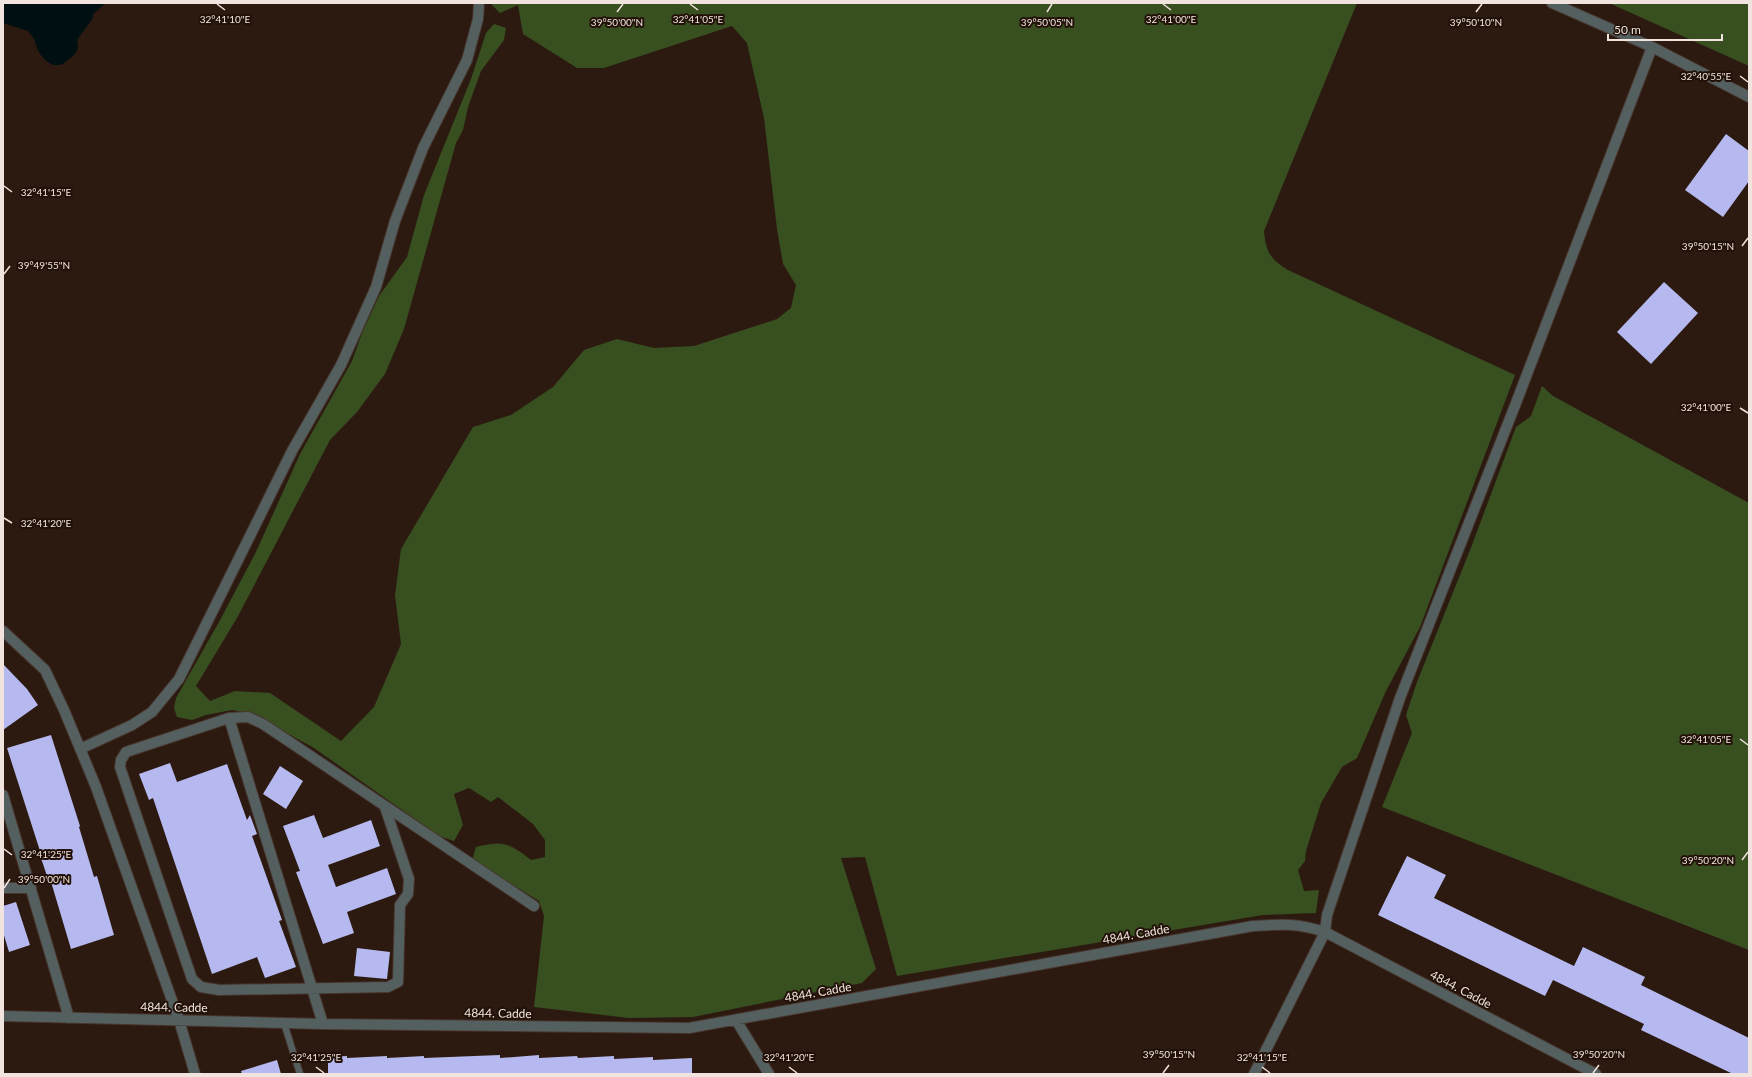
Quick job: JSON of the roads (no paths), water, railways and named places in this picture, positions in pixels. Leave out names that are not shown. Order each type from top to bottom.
[{"type":"street","points":[[80,749],[132,725],[152,712],[179,679],[292,451],[341,365],[376,286],[395,221],[423,148],[467,60],[478,19],[478,3]]},
{"type":"street","points":[[1552,3],[1652,47],[1749,97]]},
{"type":"street","points":[[1254,1074],[1325,932],[1327,915],[1400,698],[1516,403],[1652,47]]},
{"type":"street","points":[[3,631],[45,670],[80,749],[96,787],[179,1020],[195,1074]]},
{"type":"street","points":[[385,807],[409,879],[408,894],[400,905],[398,982],[388,987],[219,990],[201,986],[192,979],[120,767],[121,760],[126,752],[229,718],[248,717],[263,724],[534,906]]},
{"type":"street","points":[[229,718],[323,1024]]},
{"type":"street","points":[[3,795],[69,1018]]},
{"type":"street","points":[[3,888],[30,888]]},
{"type":"street","name":"4844. Cadde","points":[[3,1016],[323,1024],[689,1028],[1253,926],[1282,924],[1305,926],[1325,932],[1596,1074]]},
{"type":"street","points":[[736,1020],[769,1074]]},
{"type":"lane","points":[[284,1023],[300,1074]]}]
